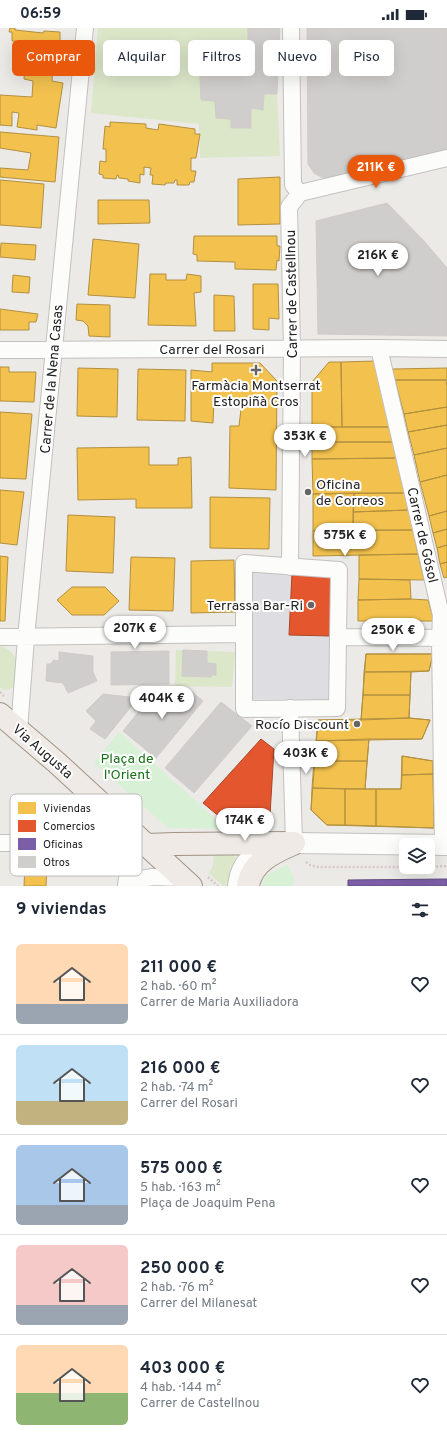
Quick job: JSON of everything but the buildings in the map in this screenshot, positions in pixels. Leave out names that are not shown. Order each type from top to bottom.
[{"type":"main road","name":"Via Augusta","points":[[0,714],[91,794]]},
{"type":"main road","name":"Via Augusta","points":[[142,841],[194,881]]},
{"type":"main road","points":[[146,845],[181,844],[299,852]]},
{"type":"main road","points":[[248,886],[252,873],[257,866],[273,854],[299,852]]},
{"type":"street","name":"Carrer de la Nena Casas","points":[[19,730],[26,638],[85,28]]},
{"type":"street","points":[[291,28],[293,185],[300,193],[447,158]]},
{"type":"street","name":"Carrer de Castellnou","points":[[290,567],[292,349],[288,208],[300,193]]},
{"type":"street","name":"Carrer de Gósol","points":[[379,348],[441,616],[444,638],[445,845]]},
{"type":"street","name":"Carrer del Rosari","points":[[0,350],[447,349]]},
{"type":"street","points":[[244,563],[290,567],[339,570],[337,708],[244,709],[244,563]]},
{"type":"street","points":[[0,637],[26,638],[244,634]]},
{"type":"street","points":[[338,637],[444,638]]},
{"type":"street","points":[[290,708],[299,852]]},
{"type":"street","points":[[142,845],[146,845]]},
{"type":"street","points":[[142,847],[146,845]]},
{"type":"street","points":[[236,886],[241,866],[247,859],[256,851],[273,845],[299,852],[445,845]]},
{"type":"street","points":[[127,883],[153,877],[194,881]]},
{"type":"path","points":[[299,852],[310,865],[318,867],[399,867]]},
{"type":"path","points":[[435,866],[447,866]]},
{"type":"path","points":[[194,881],[218,886]]},
{"type":"green space","points":[[98,28],[248,28],[248,40],[188,40],[188,76],[201,76],[201,100],[215,101],[231,119],[231,128],[251,128],[251,108],[263,110],[264,94],[277,94],[280,156],[200,158],[199,124],[91,113]]},
{"type":"green space","points":[[0,646],[12,653],[16,662],[14,687],[7,690],[0,688]]},
{"type":"green space","points":[[176,650],[183,650],[182,676],[211,677],[211,675],[216,675],[216,664],[207,663],[207,651],[235,652],[232,687],[175,686]]},
{"type":"green space","name":"Plaça de l'Orient","points":[[119,732],[227,829],[168,828],[142,805],[142,794],[129,794],[94,763]]},
{"type":"green space","points":[[214,855],[233,855],[236,858],[230,870],[228,886],[223,886],[209,873],[213,866]]},
{"type":"green space","points":[[287,865],[294,877],[293,886],[261,886],[266,875]]},
{"type":"shaded area","points":[[252,573],[332,574],[331,700],[251,699]]},
{"type":"place","name":"Farmàcia Montserrat Estopiñà Cros","points":[[256,370]]},
{"type":"place","name":"Oficina de Correos","points":[[308,492]]},
{"type":"place","name":"Terrassa Bar-Ri","points":[[311,605]]},
{"type":"place","name":"Rocío Discount","points":[[357,724]]}]
